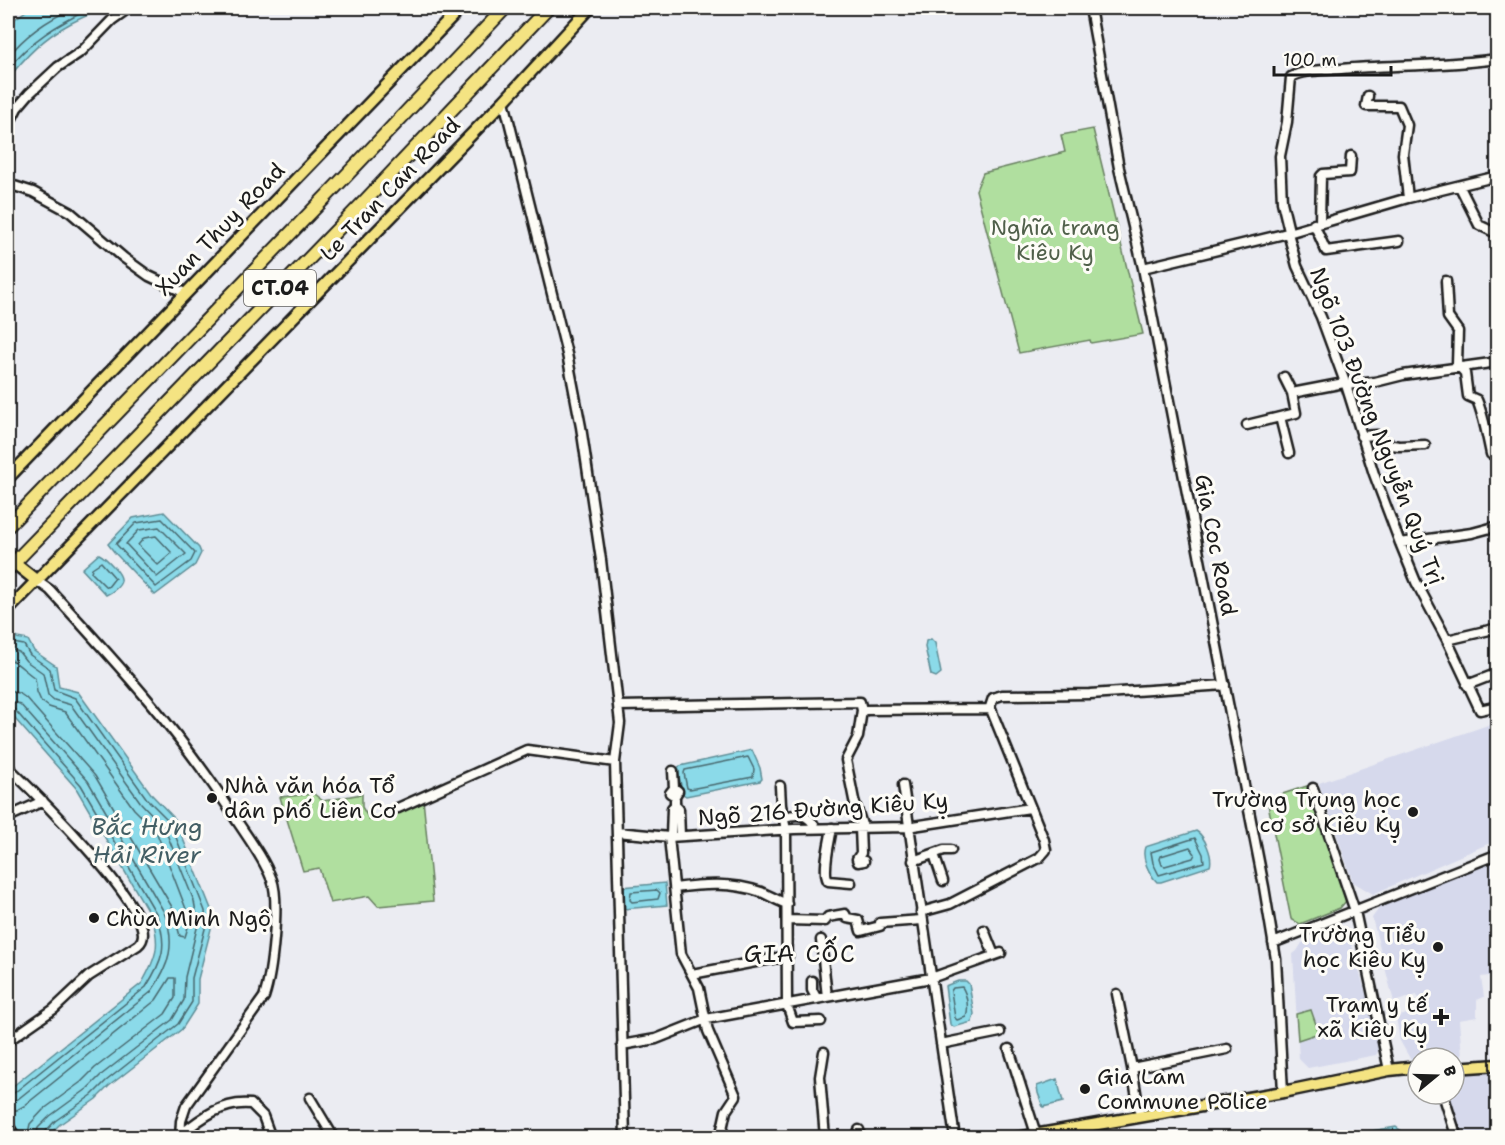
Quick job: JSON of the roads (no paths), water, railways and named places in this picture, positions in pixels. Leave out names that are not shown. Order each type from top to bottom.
[{"type":"highway","name":"CT.04","points":[[8,526],[503,8]]},
{"type":"highway","name":"CT.04","points":[[12,567],[548,8]]},
{"type":"main road","name":"Xuan Thuy Road","points":[[8,478],[461,8]]},
{"type":"main road","name":"Le Tran Can Road","points":[[11,606],[504,100],[590,8]]},
{"type":"main road","points":[[12,567],[37,581]]},
{"type":"main road","points":[[1466,1067],[1497,1065]]},
{"type":"main road","points":[[1017,1137],[1283,1092],[1406,1068]]},
{"type":"main road","points":[[8,1127],[15,1137]]},
{"type":"street","points":[[8,126],[17,108],[29,94],[58,67],[82,51],[101,30],[129,8]]},
{"type":"street","name":"Gia Coc Road","points":[[1090,8],[1119,168],[1143,268],[1225,685],[1276,959],[1283,1092]]},
{"type":"street","name":"Ngõ 103 Đường Nguyễn Quý Trị","points":[[1497,59],[1462,64],[1390,65],[1305,72],[1291,77],[1287,122],[1280,156],[1282,202],[1297,266],[1321,317],[1400,543],[1416,582],[1480,710],[1497,706]]},
{"type":"street","points":[[1368,96],[1366,106],[1399,106],[1407,125],[1403,154],[1408,198]]},
{"type":"street","points":[[504,100],[567,354],[581,427],[601,560],[620,723],[615,762],[625,1137]]},
{"type":"street","points":[[1351,156],[1350,172],[1321,176],[1317,223],[1326,251],[1399,241]]},
{"type":"street","points":[[1143,268],[1289,232],[1408,198],[1497,176]]},
{"type":"street","points":[[8,184],[33,192],[70,212],[149,276],[186,293]]},
{"type":"street","points":[[1460,187],[1475,221],[1481,228],[1497,234]]},
{"type":"street","points":[[1446,281],[1448,317],[1457,328],[1456,361],[1466,378],[1468,396],[1477,400],[1485,422],[1491,454]]},
{"type":"street","points":[[1292,393],[1497,362]]},
{"type":"street","points":[[1247,425],[1296,413],[1292,393],[1284,377]]},
{"type":"street","points":[[1280,417],[1289,453]]},
{"type":"street","points":[[1361,436],[1377,435],[1386,444],[1399,446],[1425,445]]},
{"type":"street","points":[[1400,543],[1472,533],[1497,526]]},
{"type":"street","points":[[37,581],[50,590],[131,679],[175,734],[221,795],[262,861],[274,889],[272,962],[264,997],[186,1106],[181,1121],[180,1136]]},
{"type":"street","points":[[1447,640],[1497,628]]},
{"type":"street","points":[[1467,685],[1497,673]]},
{"type":"street","points":[[787,920],[825,921],[828,917],[845,914],[847,918],[858,920],[861,931],[864,931],[880,926],[880,923],[922,916],[1039,858],[1046,850],[1045,845],[992,710],[993,698],[1002,695],[1090,694],[1225,685]]},
{"type":"street","points":[[618,706],[855,702],[861,704],[858,737],[846,760],[861,828],[861,853],[857,860],[858,862],[864,861]]},
{"type":"street","points":[[862,710],[992,710]]},
{"type":"street","points":[[398,808],[526,750],[615,762]]},
{"type":"street","points":[[8,767],[43,801],[99,863],[129,901],[140,921],[144,935],[138,945],[89,976],[54,1010],[8,1041]]},
{"type":"street","points":[[673,771],[675,888],[681,954],[699,988],[708,1031],[736,1096],[726,1111],[720,1137]]},
{"type":"street","points":[[903,785],[955,1137]]},
{"type":"street","points":[[780,786],[786,830],[788,1005],[793,1022],[821,1021]]},
{"type":"street","points":[[1312,788],[1355,911],[1389,1070]]},
{"type":"street","points":[[8,817],[43,801]]},
{"type":"street","name":"Ngõ 216 Đường Kiêu Kỵ","points":[[617,832],[674,837],[816,828],[908,827],[1030,808]]},
{"type":"street","points":[[784,818],[801,815],[812,821],[816,828]]},
{"type":"street","points":[[832,828],[824,871],[826,877],[828,881],[851,883]]},
{"type":"street","points":[[913,861],[951,850]]},
{"type":"street","points":[[934,854],[943,881]]},
{"type":"street","points":[[1273,943],[1497,854]]},
{"type":"street","points":[[675,888],[708,884],[729,885],[764,893],[787,904]]},
{"type":"street","points":[[622,1045],[656,1040],[706,1019],[931,978],[997,954],[984,930]]},
{"type":"street","points":[[821,940],[827,997]]},
{"type":"street","points":[[692,974],[788,956]]},
{"type":"street","points":[[812,981],[812,990],[817,999]]},
{"type":"street","points":[[1117,994],[1140,1116]]},
{"type":"street","points":[[941,1044],[1000,1032]]},
{"type":"street","points":[[1009,1048],[1036,1134]]},
{"type":"street","points":[[1132,1068],[1227,1049]]},
{"type":"street","points":[[824,1052],[820,1077],[825,1137]]},
{"type":"street","points":[[310,1098],[334,1137]]},
{"type":"street","points":[[180,1136],[212,1111],[241,1103],[251,1104],[263,1116],[271,1137]]},
{"type":"street","points":[[1447,1106],[1457,1137]]},
{"type":"water","points":[[30,8],[104,8],[57,31],[27,56],[8,79],[8,24]]},
{"type":"water","points":[[164,512],[199,548],[201,553],[195,565],[155,595],[108,544],[133,518]]},
{"type":"water","points":[[99,554],[113,566],[121,578],[117,588],[106,595],[82,569]]},
{"type":"water","name":"Bắc Hưng Hải River","points":[[8,622],[17,638],[28,640],[34,651],[56,666],[59,687],[78,692],[152,795],[175,819],[211,909],[212,925],[198,979],[198,1004],[182,1029],[109,1086],[96,1099],[59,1125],[47,1137],[8,1137],[8,1090],[142,983],[154,959],[156,936],[152,918],[76,788],[8,711]]},
{"type":"water","points":[[931,639],[935,643],[941,673],[936,677],[931,675],[925,647],[926,641]]},
{"type":"water","points":[[752,750],[760,768],[762,779],[760,781],[686,796],[683,794],[677,768],[680,766]]},
{"type":"water","points":[[1196,831],[1208,847],[1210,866],[1157,882],[1146,866],[1145,847]]},
{"type":"water","points":[[665,883],[667,905],[624,909],[622,887]]},
{"type":"water","points":[[958,981],[966,981],[969,984],[974,1014],[972,1022],[954,1027],[950,1024],[945,986]]},
{"type":"water","points":[[1057,1079],[1063,1102],[1043,1107],[1037,1086]]},
{"type":"water","points":[[1396,1127],[1407,1137],[1334,1137]]},
{"type":"place","name":"Nhà văn hóa Tổ dân phố Liên Cơ","points":[[212,798]]},
{"type":"place","name":"Trường Trung học cơ sở Kiêu Kỵ","points":[[1413,812]]},
{"type":"place","name":"Chùa Minh Ngộ","points":[[94,918]]},
{"type":"place","name":"Trường Tiểu học Kiêu Kỵ","points":[[1438,947]]},
{"type":"place","name":"Trạm y tế xã Kiêu Kỵ","points":[[1441,1017]]},
{"type":"place","name":"Gia Lam Commune Police","points":[[1085,1089]]},
{"type":"district","name":"GIA CỐC","points":[[800,954]]},
{"type":"park label","name":"Nghĩa trang Kiêu Kỵ","points":[[1055,240]]}]
